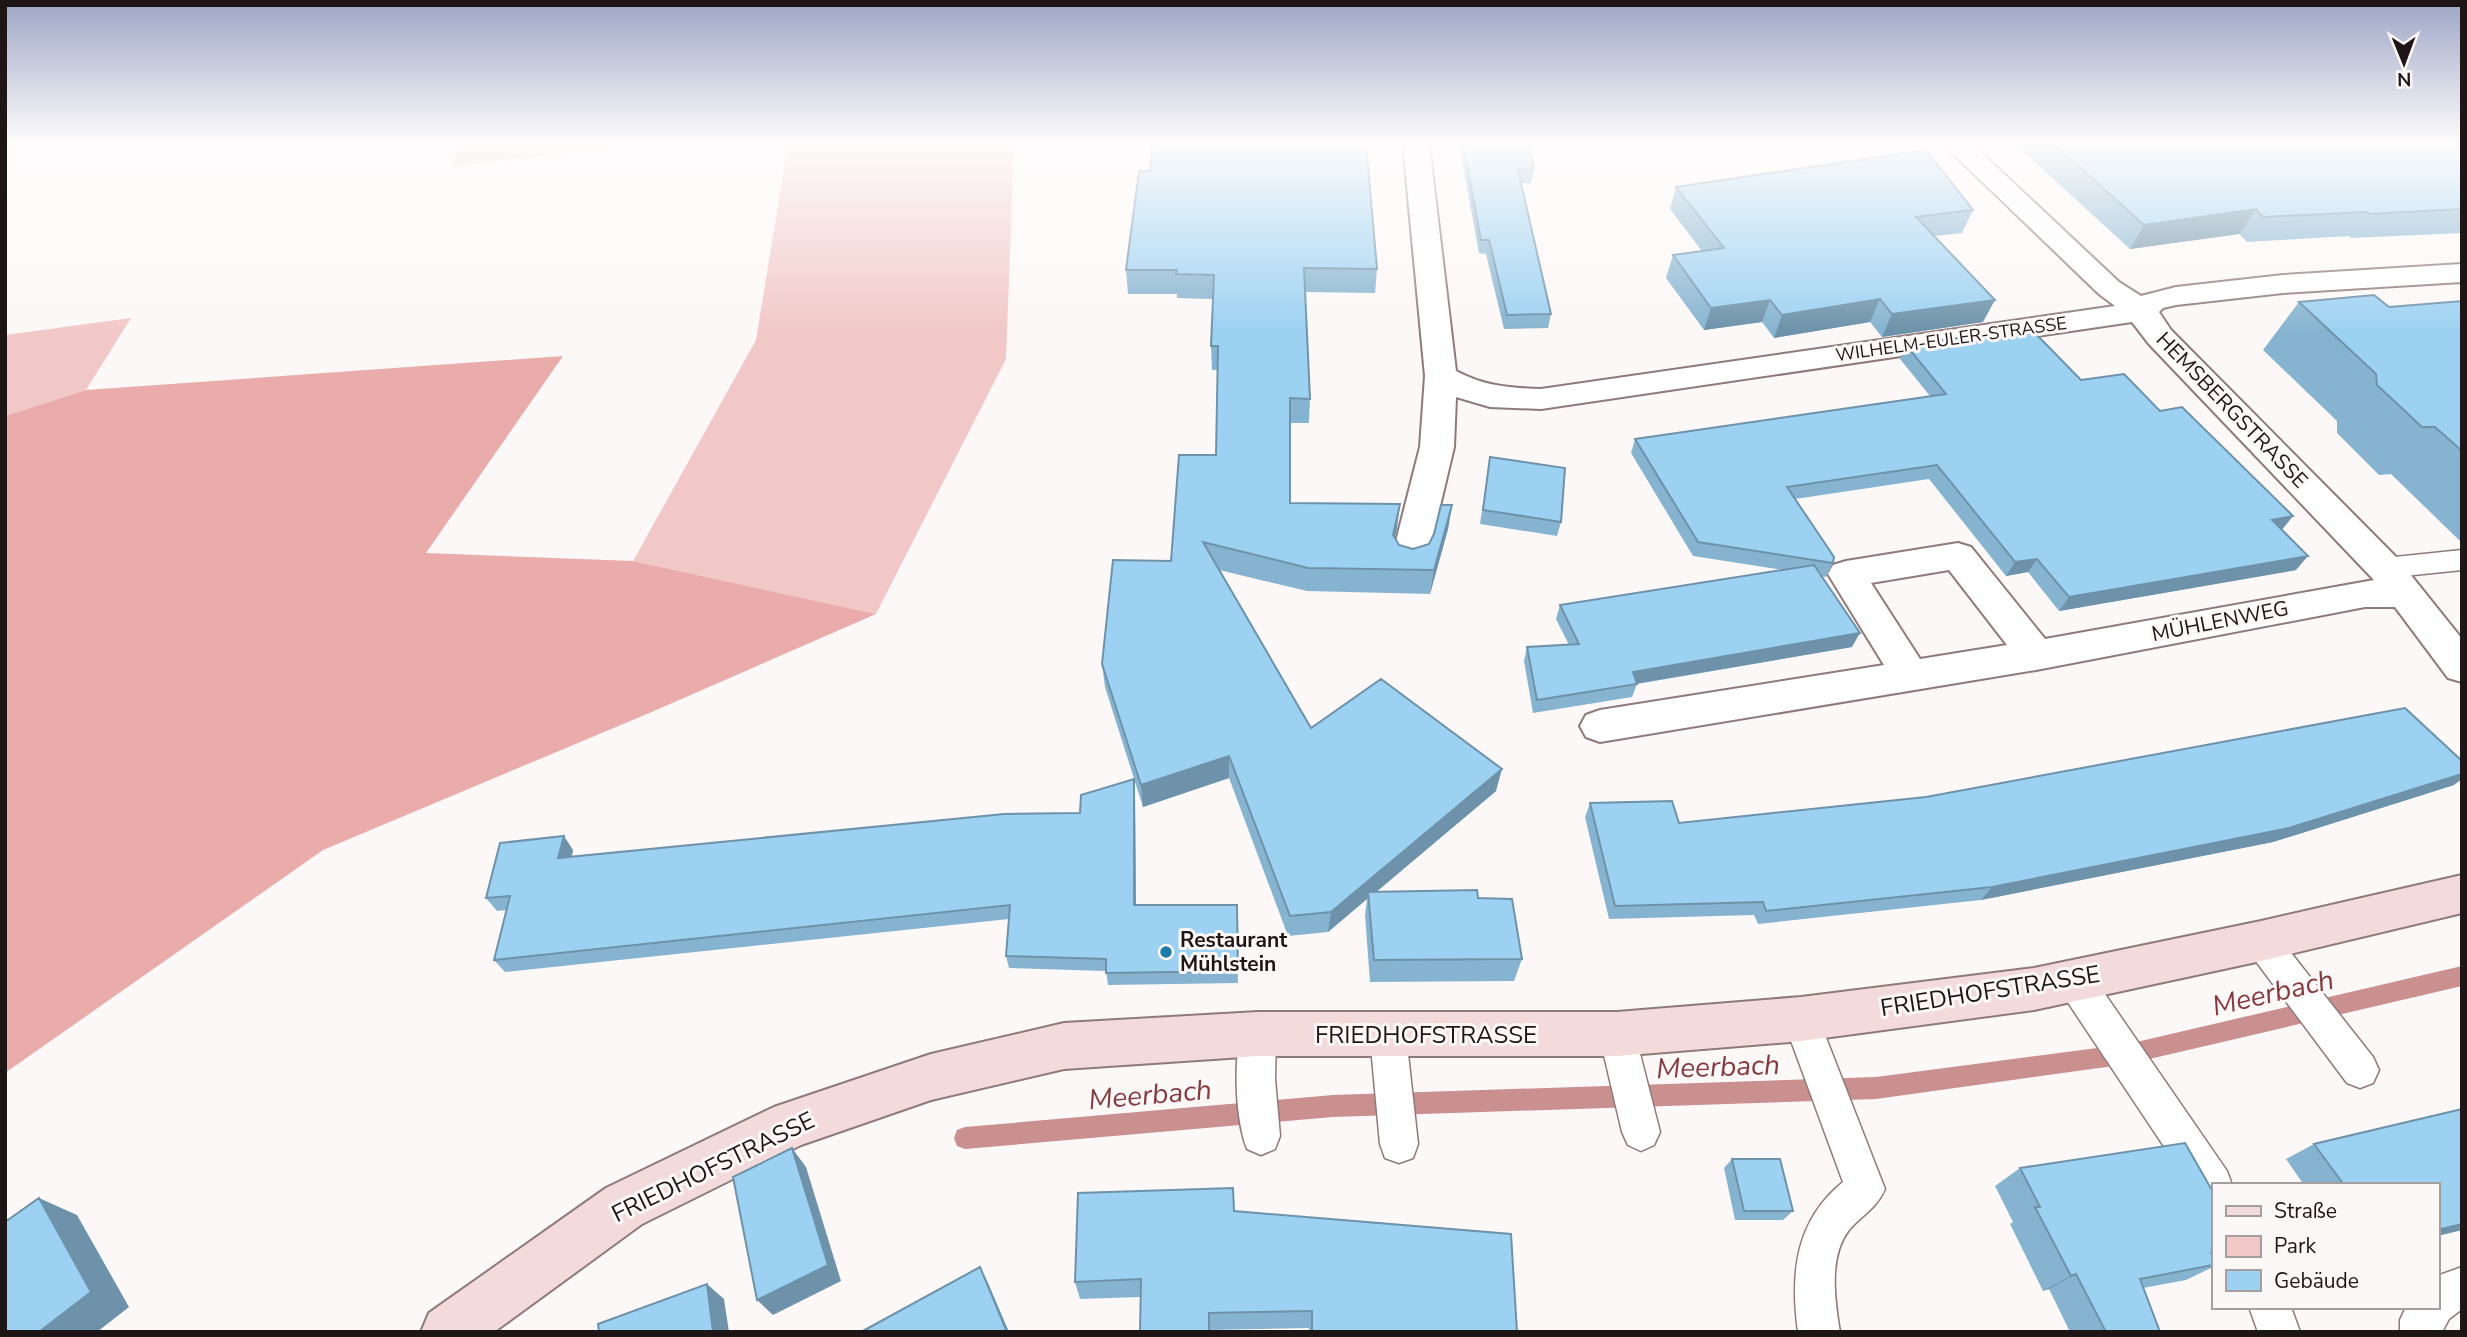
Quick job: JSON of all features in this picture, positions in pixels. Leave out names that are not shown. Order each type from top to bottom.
[{"type":"street","points":[[1410,557],[1437,447],[1441,376],[1423,206]]},
{"type":"street","name":"HEMSBERGSTRASSE","points":[[2022,206],[2109,288],[2144,311],[2148,324],[2395,581],[2462,667]]},
{"type":"street","name":"WILHELM-EULER-STRASSE","points":[[1441,376],[1468,392],[1496,399],[1541,400],[2144,311],[2153,301],[2176,296],[2283,284],[2462,273]]},
{"type":"street","points":[[1911,676],[1846,574],[1958,556],[2036,655]]},
{"type":"street","name":"MÜHLENWEG","points":[[1600,726],[2036,655],[2365,593],[2395,581]]},
{"type":"street","name":"FRIEDHOFSTRASSE","points":[[448,1332],[624,1206],[791,1124],[931,1077],[1064,1046],[1258,1034],[1390,1055],[1621,1053],[1801,1019],[2034,989],[2261,941],[2462,894]]},
{"type":"lane","points":[[2395,581],[2462,560]]},
{"type":"lane","points":[[2261,941],[2360,1070]]},
{"type":"lane","points":[[2074,980],[2212,1184]]},
{"type":"lane","points":[[1801,1019],[1865,1189],[1833,1219],[1817,1258],[1814,1301],[1819,1332]]},
{"type":"lane","points":[[1258,1034],[1256,1079],[1261,1136]]},
{"type":"lane","points":[[1621,1053],[1641,1132]]},
{"type":"lane","points":[[1390,1055],[1399,1144]]},
{"type":"lane","points":[[2439,1303],[2453,1289],[2462,1287]]},
{"type":"lane","points":[[2271,1309],[2279,1332]]},
{"type":"lane","points":[[2421,1332],[2421,1320],[2433,1309]]},
{"type":"green space","points":[[778,206],[1012,206],[1006,359],[876,614],[633,561],[756,340]]},
{"type":"green space","points":[[131,318],[86,390],[5,416],[5,335]]},
{"type":"shaded area","points":[[563,356],[426,553],[633,561],[876,614],[323,850],[5,1073],[5,416],[86,390]]},
{"type":"building","points":[[1134,206],[1371,206],[1377,269],[1304,268],[1310,399],[1290,398],[1290,503],[1400,504],[1393,535],[1399,545],[1413,549],[1429,544],[1441,505],[1452,505],[1434,570],[1308,568],[1203,542],[1311,728],[1381,679],[1502,769],[1331,912],[1290,916],[1229,756],[1141,785],[1102,664],[1113,560],[1171,561],[1179,455],[1216,455],[1218,346],[1211,346],[1214,275],[1176,274],[1177,270],[1126,270]]},
{"type":"building","points":[[1475,206],[1526,206],[1551,314],[1507,315],[1489,240],[1481,240]]},
{"type":"building","points":[[1691,206],[1970,206],[1973,210],[1916,217],[1995,300],[1892,314],[1880,299],[1782,315],[1770,300],[1711,308],[1673,255],[1724,248]]},
{"type":"building","points":[[2123,206],[2462,206],[2462,209],[2369,214],[2263,217],[2256,209],[2144,225]]},
{"type":"building","points":[[2374,295],[2389,307],[2462,301],[2462,451],[2435,427],[2422,427],[2377,385],[2376,374],[2299,302]]},
{"type":"building","points":[[2030,328],[2081,380],[2124,374],[2160,411],[2182,407],[2293,516],[2272,520],[2308,556],[2069,597],[2037,559],[2015,562],[1937,465],[1787,487],[1834,557],[1833,563],[1698,542],[1635,439],[1946,394],[1906,345]]},
{"type":"building","points":[[1490,457],[1565,468],[1561,522],[1483,510]]},
{"type":"building","points":[[1814,565],[1860,633],[1633,672],[1637,684],[1537,700],[1527,647],[1579,644],[1560,605]]},
{"type":"building","points":[[2405,708],[2462,761],[2462,774],[2289,828],[1992,887],[1766,911],[1763,902],[1615,906],[1590,803],[1672,801],[1679,823],[1926,797]]},
{"type":"building","points":[[1134,779],[1134,905],[1237,905],[1238,971],[1106,973],[1106,959],[1006,956],[1010,905],[494,960],[510,896],[486,898],[500,843],[564,836],[558,858],[1004,814],[1080,813],[1081,795]]},
{"type":"building","points":[[1477,890],[1478,898],[1512,899],[1522,959],[1374,960],[1368,892]]},
{"type":"building","points":[[2462,1109],[2462,1224],[2439,1230],[2439,1183],[2343,1183],[2314,1144]]},
{"type":"building","points":[[2185,1143],[2212,1190],[2212,1265],[2140,1279],[2160,1332],[2106,1332],[2076,1274],[2071,1276],[2035,1207],[2040,1207],[2020,1168]]},
{"type":"building","points":[[792,1148],[828,1265],[757,1300],[733,1177]]},
{"type":"building","points":[[1732,1159],[1780,1159],[1793,1211],[1744,1211]]},
{"type":"building","points":[[1233,1188],[1234,1211],[1511,1234],[1517,1332],[1312,1332],[1312,1311],[1209,1313],[1209,1332],[1140,1332],[1141,1279],[1075,1282],[1078,1193]]},
{"type":"building","points":[[39,1198],[91,1292],[39,1332],[5,1332],[5,1222]]},
{"type":"building","points":[[980,1267],[1007,1332],[861,1332]]},
{"type":"building","points":[[707,1284],[713,1332],[599,1332],[598,1324]]},
{"type":"waterway","name":"Meerbach","points":[[965,1138],[1333,1106],[1876,1088],[2128,1054],[2462,976]]},
{"type":"place","name":"Restaurant Mühlstein","points":[[1166,952]]}]
